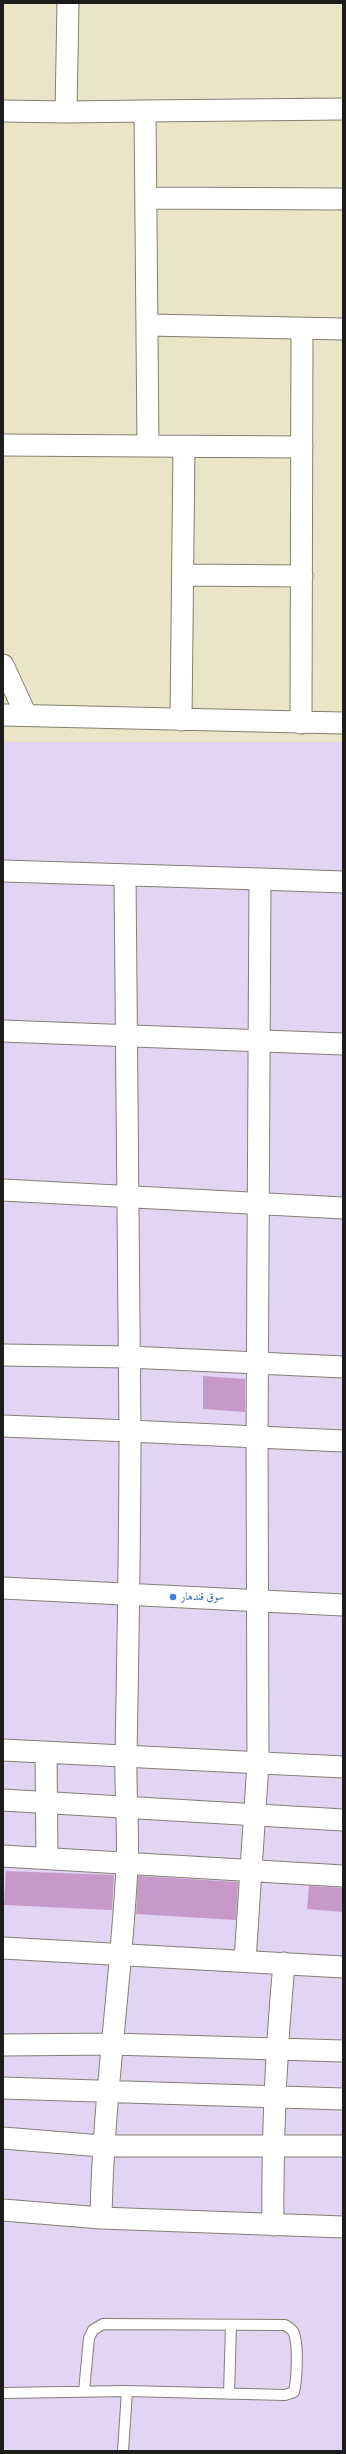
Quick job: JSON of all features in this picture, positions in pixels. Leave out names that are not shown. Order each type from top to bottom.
[{"type":"street","points":[[66,112],[68,3]]},
{"type":"street","points":[[3,111],[145,112],[343,109]]},
{"type":"street","points":[[145,112],[147,198],[148,446]]},
{"type":"street","points":[[147,198],[343,199]]},
{"type":"street","points":[[148,325],[302,330],[343,329]]},
{"type":"street","points":[[301,722],[302,330]]},
{"type":"street","points":[[3,445],[302,448]]},
{"type":"street","points":[[181,720],[184,447]]},
{"type":"street","points":[[183,575],[302,576]]},
{"type":"street","points":[[3,665],[7,683],[26,715]]},
{"type":"street","points":[[3,715],[343,723]]},
{"type":"street","points":[[3,871],[343,882]]},
{"type":"street","points":[[101,2218],[102,2146],[121,1955],[127,1864],[126,1758],[130,1596],[130,1431],[124,876]]},
{"type":"street","points":[[245,1961],[258,1763],[257,1362],[260,879]]},
{"type":"street","points":[[3,1031],[126,1037],[343,1044]]},
{"type":"street","points":[[3,1190],[343,1208]]},
{"type":"street","points":[[3,1355],[129,1357],[343,1367]]},
{"type":"street","points":[[3,1426],[343,1442]]},
{"type":"street","points":[[3,1588],[130,1596],[257,1600],[343,1605]]},
{"type":"street","points":[[3,1750],[126,1758],[343,1767]]},
{"type":"street","points":[[46,1753],[47,1858]]},
{"type":"street","points":[[3,1800],[343,1820]]},
{"type":"street","points":[[3,1856],[343,1876]]},
{"type":"street","points":[[3,1948],[343,1967]]},
{"type":"street","points":[[273,2225],[272,2145],[274,2096],[276,2049],[284,1964]]},
{"type":"street","points":[[3,2045],[113,2044],[343,2052]]},
{"type":"street","points":[[3,2088],[343,2099]]},
{"type":"street","points":[[3,2138],[102,2146],[343,2146]]},
{"type":"street","points":[[3,2210],[101,2218],[273,2225],[343,2226]]},
{"type":"lane","points":[[3,2393],[127,2391],[285,2395],[294,2392],[296,2384],[295,2337],[292,2329],[285,2325],[103,2324],[94,2330],[89,2338],[84,2391]]},
{"type":"lane","points":[[229,2394],[231,2325]]},
{"type":"lane","points":[[123,2451],[127,2391]]},
{"type":"shaded area","name":"سوق قندهار","points":[[3,742],[343,742],[343,2451],[3,2451]]},
{"type":"building","points":[[203,1376],[245,1379],[245,1412],[203,1409]]},
{"type":"building","points":[[6,1871],[114,1875],[112,1910],[4,1905]]},
{"type":"building","points":[[138,1876],[238,1882],[236,1920],[136,1914]]},
{"type":"building","points":[[309,1886],[343,1888],[343,1912],[307,1909]]},
{"type":"place","name":"سوق قندهار","points":[[173,1597]]}]
